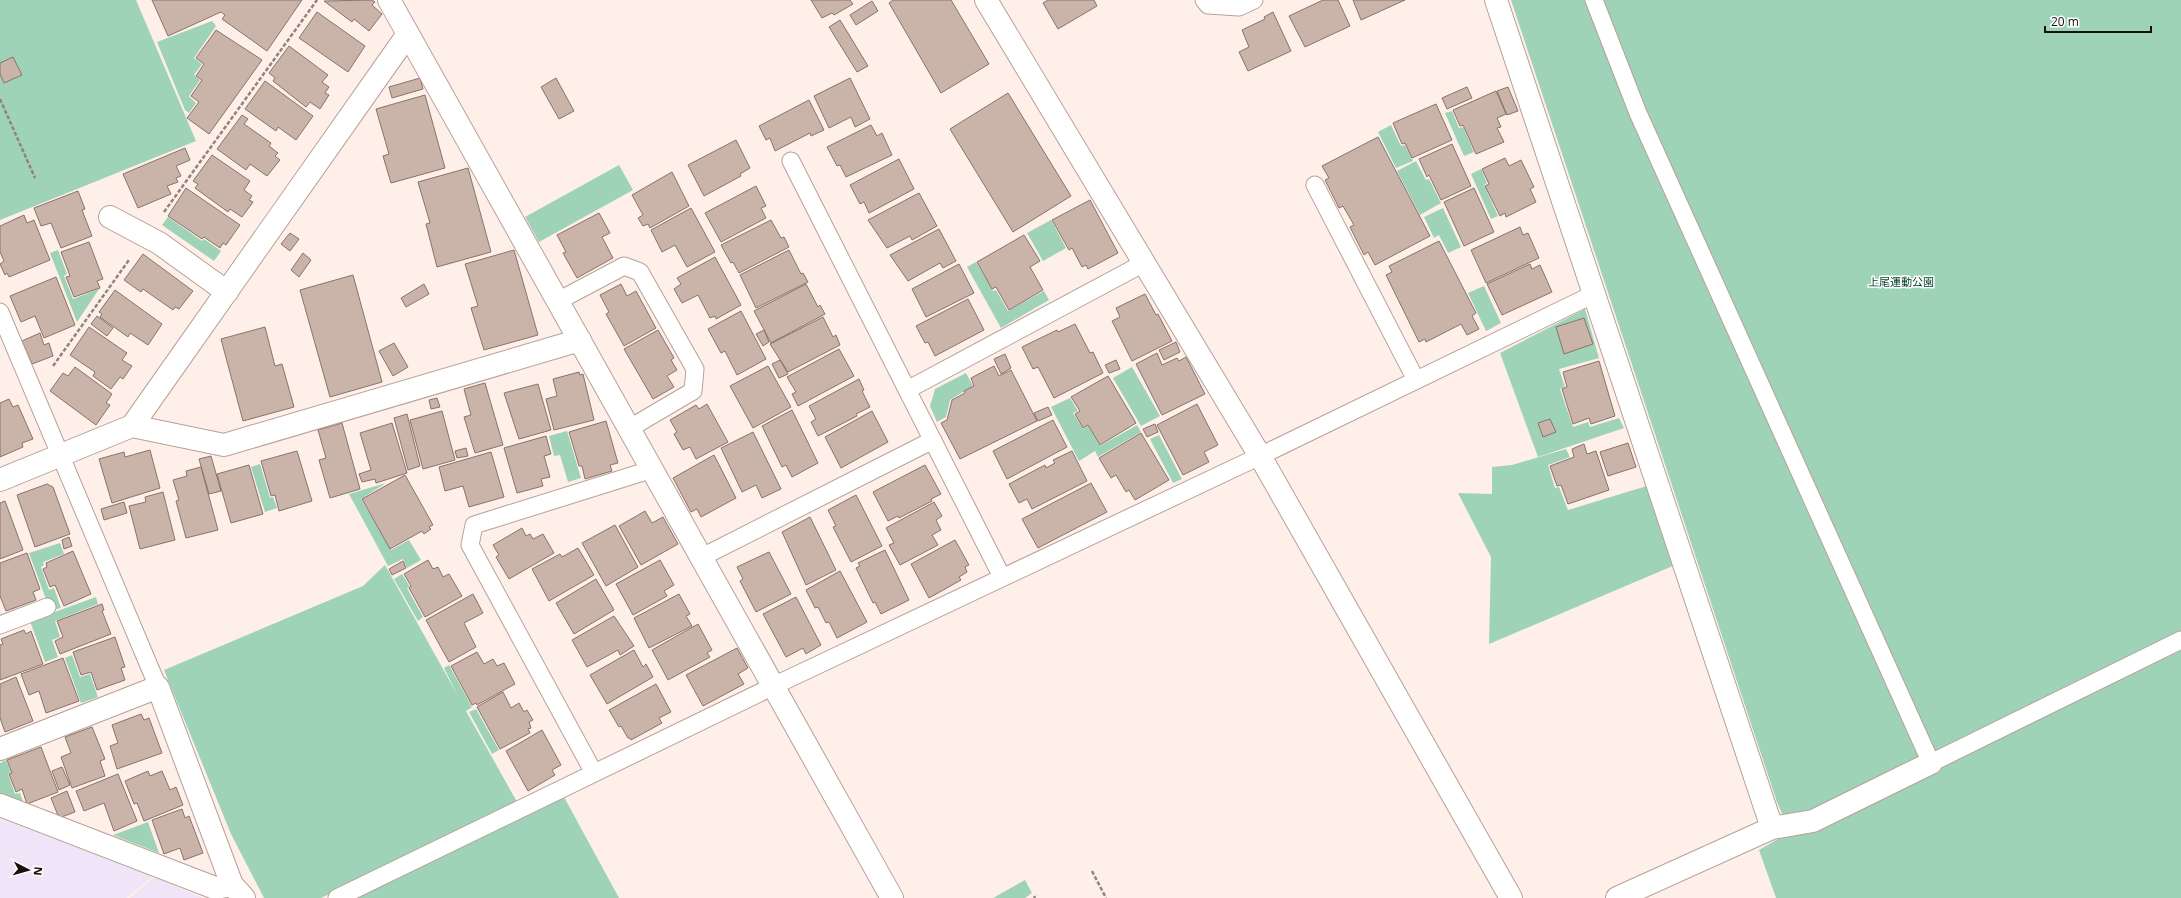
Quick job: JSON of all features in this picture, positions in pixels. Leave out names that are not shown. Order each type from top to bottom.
[{"type":"street","points":[[389,0],[892,898]]},
{"type":"street","points":[[986,0],[1260,456],[1511,898]]},
{"type":"street","points":[[1496,0],[1772,828]]},
{"type":"street","points":[[0,480],[132,426],[408,34]]},
{"type":"street","points":[[110,217],[160,243],[227,292]]},
{"type":"street","points":[[132,426],[224,445],[580,340]]},
{"type":"street","points":[[0,749],[158,688],[238,891],[215,888],[0,805]]},
{"type":"street","points":[[1617,898],[1772,828],[1813,821],[1930,763]]},
{"type":"lane","points":[[1204,0],[1208,5],[1239,7],[1254,0]]},
{"type":"lane","points":[[1594,0],[1638,113],[1930,763],[2181,640]]},
{"type":"lane","points":[[791,161],[1002,577]]},
{"type":"lane","points":[[1315,185],[1416,380]]},
{"type":"lane","points":[[908,390],[1144,263]]},
{"type":"lane","points":[[558,301],[624,266],[640,272],[695,369],[693,391],[630,428]]},
{"type":"lane","points":[[338,898],[774,686],[1260,456],[1594,294]]},
{"type":"lane","points":[[0,312],[158,688]]},
{"type":"lane","points":[[702,557],[933,440]]},
{"type":"lane","points":[[594,773],[470,545],[474,525],[653,469]]},
{"type":"lane","points":[[0,625],[47,607]]},
{"type":"path","points":[[32,386],[42,381],[317,0]]},
{"type":"path","points":[[0,99],[35,178]]},
{"type":"path","points":[[1092,871],[1106,898]]},
{"type":"shaded area","points":[[0,812],[152,877],[126,898],[0,898]]},
{"type":"shaded area","points":[[155,877],[202,898],[130,898]]},
{"type":"green space","points":[[0,0],[136,0],[196,141],[0,220]]},
{"type":"green space","name":"上尾運動公園","points":[[1511,0],[2181,0],[2181,898],[1776,898],[1759,850],[1790,832],[1777,802]]},
{"type":"green space","points":[[212,21],[216,26],[194,58],[202,64],[194,75],[200,80],[189,96],[196,103],[189,113],[185,110],[157,42]]},
{"type":"green space","points":[[1452,111],[1459,128],[1463,127],[1474,152],[1464,156],[1445,113]]},
{"type":"green space","points":[[1391,125],[1401,146],[1405,145],[1413,161],[1396,168],[1378,132]]},
{"type":"green space","points":[[1416,161],[1426,180],[1429,179],[1441,203],[1420,215],[1397,171]]},
{"type":"green space","points":[[619,165],[633,190],[539,242],[525,217]]},
{"type":"green space","points":[[1481,169],[1487,183],[1484,185],[1498,216],[1491,219],[1471,174]]},
{"type":"green space","points":[[1443,208],[1461,247],[1448,253],[1439,235],[1434,238],[1424,217]]},
{"type":"green space","points":[[168,217],[202,241],[204,239],[221,251],[214,261],[162,225]]},
{"type":"green space","points":[[1051,220],[1066,248],[1043,261],[1027,233]]},
{"type":"green space","points":[[58,250],[67,274],[64,276],[73,299],[99,289],[77,322],[50,253]]},
{"type":"green space","points":[[976,262],[993,291],[996,290],[1008,311],[1044,291],[1049,300],[1001,328],[967,267]]},
{"type":"green space","points":[[1484,286],[1501,323],[1486,331],[1468,293]]},
{"type":"green space","points":[[1585,309],[1599,358],[1559,369],[1565,387],[1560,389],[1573,427],[1588,422],[1590,427],[1619,418],[1624,428],[1538,457],[1500,353]]},
{"type":"green space","points":[[1132,367],[1160,416],[1141,426],[1113,378]]},
{"type":"green space","points":[[966,373],[973,386],[950,400],[946,417],[937,422],[930,406],[935,389]]},
{"type":"green space","points":[[1070,398],[1078,411],[1073,413],[1083,429],[1088,426],[1100,446],[1137,425],[1141,432],[1098,457],[1095,451],[1079,461],[1051,407]]},
{"type":"green space","points":[[567,431],[581,478],[568,482],[560,455],[554,456],[549,436]]},
{"type":"green space","points":[[1159,435],[1182,479],[1173,483],[1150,439]]},
{"type":"green space","points":[[1566,449],[1570,457],[1548,465],[1555,488],[1559,487],[1568,510],[1650,485],[1675,565],[1489,644],[1491,557],[1458,493],[1492,494],[1492,467],[1512,465]]},
{"type":"green space","points":[[260,464],[270,498],[273,497],[277,508],[265,512],[251,467]]},
{"type":"green space","points":[[386,483],[361,499],[391,550],[409,540],[421,560],[407,568],[403,559],[388,566],[349,494]]},
{"type":"green space","points":[[60,543],[64,554],[43,562],[44,565],[41,567],[49,590],[54,588],[61,608],[53,610],[47,602],[29,553]]},
{"type":"green space","points":[[385,565],[458,696],[444,668],[449,665],[472,707],[466,711],[517,802],[495,817],[321,898],[264,898],[231,834],[164,670],[363,586]]},
{"type":"green space","points":[[402,574],[410,587],[407,588],[423,617],[418,621],[394,579]]},
{"type":"green space","points":[[96,597],[98,604],[55,621],[60,637],[52,640],[58,657],[45,662],[30,621]]},
{"type":"green space","points":[[72,655],[80,677],[90,674],[98,697],[81,703],[65,658]]},
{"type":"green space","points":[[476,709],[499,750],[492,754],[469,712]]},
{"type":"green space","points":[[6,760],[11,772],[8,774],[15,794],[20,793],[24,804],[0,793],[0,763]]},
{"type":"green space","points":[[564,797],[619,898],[349,898]]},
{"type":"green space","points":[[148,822],[159,853],[113,835]]},
{"type":"green space","points":[[1025,880],[1032,893],[1025,898],[993,898]]},
{"type":"building","points":[[152,0],[302,0],[267,51],[222,19],[225,15],[221,12],[168,36]]},
{"type":"building","points":[[372,0],[375,2],[372,5],[382,14],[369,31],[354,19],[352,22],[324,1]]},
{"type":"building","points":[[811,0],[850,0],[853,4],[834,15],[832,13],[822,18]]},
{"type":"building","points":[[893,0],[951,0],[989,64],[941,93],[889,3]]},
{"type":"building","points":[[1048,0],[1094,0],[1097,6],[1058,29],[1043,3]]},
{"type":"building","points":[[1323,0],[1338,0],[1350,26],[1305,47],[1289,16]]},
{"type":"building","points":[[1353,0],[1405,0],[1361,20]]},
{"type":"building","points":[[872,1],[878,11],[856,25],[850,15]]},
{"type":"building","points":[[317,12],[365,46],[348,72],[299,38]]},
{"type":"building","points":[[1273,12],[1291,51],[1248,71],[1239,52],[1249,47],[1242,30],[1265,19],[1264,17]]},
{"type":"building","points":[[840,20],[868,66],[857,72],[829,27]]},
{"type":"building","points":[[216,30],[262,60],[209,134],[187,118],[199,102],[191,96],[202,80],[196,76],[204,64],[196,58]]},
{"type":"building","points":[[289,46],[328,75],[322,82],[329,87],[325,93],[329,95],[320,109],[310,102],[306,107],[273,81],[275,78],[269,73]]},
{"type":"building","points":[[13,57],[22,75],[4,83],[0,74],[0,63]]},
{"type":"building","points":[[420,78],[423,89],[392,98],[389,87]]},
{"type":"building","points":[[556,78],[574,111],[559,119],[541,87]]},
{"type":"building","points":[[850,78],[870,119],[855,127],[851,117],[829,128],[814,96]]},
{"type":"building","points":[[265,81],[313,116],[296,140],[278,127],[276,131],[245,109]]},
{"type":"building","points":[[1467,87],[1472,98],[1447,109],[1442,98]]},
{"type":"building","points":[[1508,87],[1518,111],[1507,115],[1497,91]]},
{"type":"building","points":[[1496,91],[1506,114],[1497,118],[1501,127],[1497,128],[1504,142],[1476,154],[1463,125],[1460,126],[1453,110]]},
{"type":"building","points":[[1008,93],[1071,196],[1013,232],[950,129]]},
{"type":"building","points":[[425,95],[445,168],[391,183],[383,156],[389,154],[376,109]]},
{"type":"building","points":[[809,100],[824,130],[811,136],[810,133],[775,151],[770,138],[766,140],[759,126]]},
{"type":"building","points":[[1436,104],[1452,140],[1412,158],[1405,143],[1402,144],[1393,123]]},
{"type":"building","points":[[242,115],[248,119],[244,124],[271,143],[269,146],[278,153],[275,156],[280,160],[267,176],[250,164],[246,170],[217,149]]},
{"type":"building","points":[[871,125],[877,136],[882,133],[892,155],[846,177],[840,165],[837,166],[827,147]]},
{"type":"building","points":[[1378,137],[1430,236],[1375,265],[1368,252],[1364,255],[1350,227],[1354,225],[1343,206],[1339,208],[1325,180],[1329,178],[1322,166]]},
{"type":"building","points":[[736,140],[750,168],[740,174],[741,176],[704,196],[688,165]]},
{"type":"building","points":[[1452,144],[1471,186],[1441,200],[1429,175],[1427,177],[1419,159]]},
{"type":"building","points":[[185,148],[190,160],[176,166],[181,176],[176,178],[178,182],[167,186],[171,194],[138,208],[123,174]]},
{"type":"building","points":[[212,155],[250,181],[244,190],[252,196],[249,200],[253,202],[242,217],[230,209],[228,212],[195,188],[198,184],[193,181]]},
{"type":"building","points":[[1505,158],[1509,166],[1521,160],[1534,187],[1530,189],[1536,202],[1506,217],[1505,213],[1500,216],[1485,186],[1489,184],[1482,169]]},
{"type":"building","points":[[899,159],[914,189],[869,213],[864,202],[860,204],[850,185]]},
{"type":"building","points":[[468,168],[491,252],[437,267],[426,224],[430,223],[418,182]]},
{"type":"building","points":[[672,172],[689,206],[650,228],[648,224],[643,226],[638,218],[643,215],[632,195]]},
{"type":"building","points":[[756,186],[766,206],[761,208],[766,218],[721,242],[705,213]]},
{"type":"building","points":[[186,188],[240,225],[226,245],[223,243],[220,248],[204,237],[202,239],[168,216]]},
{"type":"building","points":[[1474,188],[1494,232],[1464,246],[1444,202]]},
{"type":"building","points":[[78,191],[85,209],[82,210],[92,236],[61,248],[51,223],[41,226],[34,208]]},
{"type":"building","points":[[919,193],[937,226],[912,240],[910,236],[887,248],[868,220]]},
{"type":"building","points":[[1090,200],[1118,253],[1088,269],[1086,265],[1082,267],[1072,248],[1069,250],[1052,220]]},
{"type":"building","points":[[691,208],[715,252],[687,267],[675,245],[662,252],[651,230]]},
{"type":"building","points":[[599,213],[610,233],[602,237],[613,258],[577,278],[563,253],[566,252],[557,235]]},
{"type":"building","points":[[24,215],[27,223],[34,220],[50,260],[9,277],[7,273],[5,275],[0,264],[4,261],[0,252],[0,226]]},
{"type":"building","points":[[771,220],[781,238],[784,237],[789,247],[739,273],[733,262],[731,263],[721,245]]},
{"type":"building","points":[[1520,227],[1523,235],[1528,233],[1539,258],[1486,283],[1471,250]]},
{"type":"building","points":[[939,229],[956,261],[943,268],[940,263],[908,281],[890,255]]},
{"type":"building","points":[[290,233],[299,239],[290,251],[281,244]]},
{"type":"building","points":[[1024,235],[1040,261],[1030,267],[1043,290],[1009,310],[996,287],[992,289],[977,262]]},
{"type":"building","points":[[1439,241],[1476,313],[1472,316],[1479,329],[1467,335],[1461,324],[1426,342],[1425,339],[1419,342],[1386,275],[1392,272],[1389,266]]},
{"type":"building","points":[[89,242],[103,279],[97,281],[100,288],[74,297],[66,277],[70,276],[61,252]]},
{"type":"building","points":[[514,250],[538,335],[484,350],[471,308],[478,306],[465,264]]},
{"type":"building","points":[[789,250],[801,274],[803,273],[808,282],[756,308],[740,275]]},
{"type":"building","points":[[303,253],[311,260],[299,277],[291,270]]},
{"type":"building","points":[[143,254],[193,291],[179,309],[175,307],[173,310],[143,289],[141,292],[124,280]]},
{"type":"building","points":[[715,257],[741,305],[716,319],[715,316],[710,318],[698,295],[682,303],[674,289],[681,284],[677,278]]},
{"type":"building","points":[[959,264],[974,293],[926,317],[912,289]]},
{"type":"building","points":[[1530,264],[1532,269],[1540,265],[1552,292],[1502,315],[1487,284]]},
{"type":"building","points":[[353,275],[382,382],[330,397],[300,290]]},
{"type":"building","points":[[56,277],[75,325],[44,338],[35,316],[21,322],[10,296]]},
{"type":"building","points":[[424,284],[429,294],[406,307],[401,298]]},
{"type":"building","points":[[621,284],[627,296],[636,291],[656,328],[624,346],[606,314],[609,312],[600,295]]},
{"type":"building","points":[[806,284],[818,307],[820,305],[825,314],[771,343],[754,311]]},
{"type":"building","points":[[115,290],[162,324],[148,345],[130,333],[128,337],[100,317],[102,314],[99,312]]},
{"type":"building","points":[[1145,294],[1156,315],[1158,314],[1172,341],[1132,361],[1112,321],[1120,317],[1116,308]]},
{"type":"building","points":[[968,299],[984,330],[935,356],[928,342],[925,343],[916,326]]},
{"type":"building","points":[[741,311],[766,359],[737,375],[725,351],[721,353],[708,329]]},
{"type":"building","points":[[97,316],[113,328],[107,336],[91,324]]},
{"type":"building","points":[[823,317],[833,337],[836,335],[840,345],[788,372],[770,344]]},
{"type":"building","points":[[1584,318],[1593,344],[1564,354],[1556,327]]},
{"type":"building","points":[[1075,324],[1090,353],[1093,352],[1103,373],[1054,398],[1038,367],[1033,369],[1022,347],[1057,330],[1058,332]]},
{"type":"building","points":[[89,327],[127,353],[122,360],[132,366],[123,379],[120,377],[111,389],[93,376],[95,372],[70,355]]},
{"type":"building","points":[[265,327],[275,366],[282,364],[294,407],[243,421],[221,339]]},
{"type":"building","points":[[658,330],[674,358],[671,360],[677,370],[667,376],[674,387],[653,399],[624,349]]},
{"type":"building","points":[[764,330],[769,342],[763,346],[756,334]]},
{"type":"building","points":[[40,333],[44,345],[49,343],[53,356],[32,364],[22,341]]},
{"type":"building","points":[[1176,342],[1180,352],[1164,360],[1159,350]]},
{"type":"building","points":[[394,343],[408,367],[393,376],[379,351]]},
{"type":"building","points":[[839,349],[854,376],[798,406],[792,394],[796,392],[787,377]]},
{"type":"building","points":[[1157,353],[1162,365],[1177,358],[1179,361],[1186,357],[1205,394],[1162,415],[1136,364]]},
{"type":"building","points":[[1005,354],[1011,368],[1001,374],[994,359]]},
{"type":"building","points":[[780,360],[788,374],[779,378],[772,364]]},
{"type":"building","points":[[1116,360],[1120,369],[1109,373],[1105,365]]},
{"type":"building","points":[[1599,361],[1615,416],[1591,424],[1589,418],[1573,424],[1562,389],[1567,387],[1563,372]]},
{"type":"building","points":[[768,366],[791,407],[753,428],[730,386]]},
{"type":"building","points":[[994,366],[999,376],[1011,370],[1037,421],[960,459],[941,423],[947,420],[952,400],[974,386],[971,378]]},
{"type":"building","points":[[75,367],[112,394],[106,403],[110,405],[96,425],[50,391],[63,373],[68,376]]},
{"type":"building","points":[[579,372],[580,375],[583,374],[594,420],[554,430],[546,399],[557,396],[553,379]]},
{"type":"building","points":[[1108,376],[1136,423],[1100,445],[1088,425],[1083,428],[1075,414],[1080,411],[1071,397]]},
{"type":"building","points":[[859,379],[864,390],[862,391],[870,407],[856,414],[857,416],[818,436],[811,422],[816,419],[809,406]]},
{"type":"building","points":[[485,383],[503,445],[475,453],[464,417],[471,415],[464,389]]},
{"type":"building","points":[[538,384],[551,430],[519,439],[504,393]]},
{"type":"building","points":[[437,398],[440,407],[431,409],[429,400]]},
{"type":"building","points":[[9,399],[13,407],[18,405],[33,439],[22,443],[23,447],[0,457],[0,403]]},
{"type":"building","points":[[707,404],[728,442],[696,459],[690,447],[683,450],[674,434],[677,432],[670,420],[696,405],[699,409]]},
{"type":"building","points":[[1197,404],[1218,445],[1204,452],[1209,462],[1183,475],[1157,425]]},
{"type":"building","points":[[1048,407],[1052,415],[1038,421],[1034,413]]},
{"type":"building","points":[[792,410],[818,463],[792,477],[786,465],[782,467],[762,426]]},
{"type":"building","points":[[442,411],[455,460],[423,469],[410,420]]},
{"type":"building","points":[[872,411],[888,442],[841,468],[825,437]]},
{"type":"building","points":[[407,414],[420,466],[408,470],[394,418]]},
{"type":"building","points":[[1550,419],[1556,432],[1543,437],[1538,423]]},
{"type":"building","points":[[1053,420],[1067,447],[1007,479],[993,451]]},
{"type":"building","points":[[606,421],[618,463],[610,465],[612,471],[585,479],[582,466],[579,466],[569,432]]},
{"type":"building","points":[[342,423],[360,489],[330,498],[319,460],[326,458],[318,430]]},
{"type":"building","points":[[392,423],[407,473],[376,483],[375,479],[362,482],[359,474],[371,470],[360,433]]},
{"type":"building","points":[[1155,424],[1158,432],[1147,437],[1143,429]]},
{"type":"building","points":[[753,432],[781,489],[762,498],[756,485],[742,492],[721,448]]},
{"type":"building","points":[[1141,433],[1169,480],[1135,500],[1129,490],[1126,492],[1116,475],[1111,478],[1099,458]]},
{"type":"building","points":[[546,436],[551,454],[544,456],[550,477],[541,479],[543,486],[517,493],[504,448]]},
{"type":"building","points":[[1628,443],[1636,467],[1608,476],[1600,452]]},
{"type":"building","points":[[1584,444],[1587,454],[1596,451],[1609,490],[1568,504],[1561,485],[1557,486],[1550,466],[1574,457],[1572,449]]},
{"type":"building","points":[[466,448],[468,456],[457,458],[455,451]]},
{"type":"building","points":[[150,450],[160,488],[112,503],[99,459],[124,452],[125,457]]},
{"type":"building","points":[[297,451],[312,501],[279,511],[275,495],[271,496],[261,461]]},
{"type":"building","points":[[1072,451],[1087,481],[1032,509],[1027,499],[1019,503],[1009,484],[1045,465],[1046,468],[1055,463],[1053,460]]},
{"type":"building","points":[[491,452],[504,497],[469,507],[463,486],[445,491],[439,467]]},
{"type":"building","points":[[714,455],[736,498],[701,517],[697,509],[691,512],[673,478]]},
{"type":"building","points":[[211,456],[221,491],[209,494],[199,459]]},
{"type":"building","points":[[249,465],[263,514],[231,523],[217,474]]},
{"type":"building","points":[[925,465],[941,494],[931,499],[932,501],[899,518],[898,516],[888,521],[873,492]]},
{"type":"building","points":[[201,467],[218,530],[186,538],[176,501],[179,500],[173,480],[187,476],[186,471]]},
{"type":"building","points":[[405,475],[433,525],[429,527],[431,529],[424,534],[422,531],[390,549],[362,499]]},
{"type":"building","points":[[1091,483],[1107,512],[1038,548],[1022,519]]},
{"type":"building","points":[[47,484],[53,487],[70,534],[35,547],[17,495]]},
{"type":"building","points":[[163,492],[175,540],[140,549],[129,506],[146,502],[145,497]]},
{"type":"building","points":[[856,495],[882,546],[851,562],[833,527],[836,526],[828,510]]},
{"type":"building","points":[[5,501],[23,550],[0,559],[0,503]]},
{"type":"building","points":[[124,502],[127,513],[104,520],[101,509]]},
{"type":"building","points":[[934,502],[942,516],[936,520],[941,530],[932,535],[938,545],[900,565],[889,545],[894,543],[886,528]]},
{"type":"building","points":[[645,511],[652,523],[663,517],[678,544],[641,565],[619,526]]},
{"type":"building","points":[[810,517],[836,570],[806,585],[782,532]]},
{"type":"building","points":[[615,525],[638,567],[606,586],[582,543]]},
{"type":"building","points":[[522,528],[526,536],[530,534],[533,539],[543,534],[554,553],[509,579],[496,557],[499,555],[493,545]]},
{"type":"building","points":[[69,537],[72,546],[64,549],[62,540]]},
{"type":"building","points":[[955,540],[969,565],[965,567],[967,572],[959,577],[961,580],[929,598],[911,564]]},
{"type":"building","points":[[578,548],[594,575],[549,601],[532,569],[560,554],[562,557]]},
{"type":"building","points":[[885,550],[909,600],[881,614],[875,602],[873,603],[856,568],[860,566],[858,563]]},
{"type":"building","points":[[73,551],[91,594],[64,606],[55,585],[50,587],[43,569],[47,567],[46,563]]},
{"type":"building","points":[[769,552],[791,594],[756,612],[740,581],[743,579],[737,567]]},
{"type":"building","points":[[27,553],[40,589],[33,592],[36,600],[6,611],[0,596],[0,563]]},
{"type":"building","points":[[428,560],[433,569],[438,567],[443,577],[449,574],[462,596],[425,617],[409,588],[411,586],[404,574]]},
{"type":"building","points":[[660,560],[674,585],[664,591],[667,596],[633,615],[616,584]]},
{"type":"building","points":[[403,561],[406,568],[392,575],[389,569]]},
{"type":"building","points":[[840,571],[867,622],[837,638],[829,622],[826,623],[818,607],[815,608],[806,590]]},
{"type":"building","points":[[596,579],[614,610],[574,634],[556,603]]},
{"type":"building","points":[[473,594],[483,613],[464,623],[476,647],[449,662],[426,620]]},
{"type":"building","points":[[679,594],[690,614],[686,616],[692,626],[649,648],[634,618]]},
{"type":"building","points":[[796,597],[821,645],[806,654],[803,648],[786,657],[763,614]]},
{"type":"building","points":[[102,604],[104,610],[102,611],[111,634],[60,654],[55,641],[63,637],[57,621]]},
{"type":"building","points":[[614,616],[634,646],[620,655],[618,650],[587,667],[572,640]]},
{"type":"building","points":[[698,624],[712,650],[707,653],[710,657],[668,680],[652,650]]},
{"type":"building","points":[[24,630],[26,634],[31,631],[43,664],[0,680],[0,645],[3,644],[1,639]]},
{"type":"building","points":[[115,637],[125,667],[121,668],[125,680],[97,690],[91,672],[81,675],[73,652]]},
{"type":"building","points":[[737,648],[748,668],[738,674],[744,684],[703,706],[686,675]]},
{"type":"building","points":[[634,650],[643,667],[646,664],[653,677],[607,704],[590,675]]},
{"type":"building","points":[[477,652],[484,664],[493,659],[497,666],[504,663],[515,684],[477,705],[476,703],[472,705],[451,666]]},
{"type":"building","points":[[63,658],[79,701],[46,713],[39,691],[29,695],[21,674]]},
{"type":"building","points":[[16,677],[33,721],[5,732],[0,718],[0,684]]},
{"type":"building","points":[[656,684],[671,712],[659,718],[662,723],[631,740],[628,738],[621,726],[619,727],[609,710]]},
{"type":"building","points":[[503,692],[511,708],[519,703],[524,712],[527,710],[533,720],[529,722],[531,728],[528,729],[530,733],[500,749],[477,707]]},
{"type":"building","points":[[141,714],[144,720],[149,718],[162,753],[117,769],[110,746],[118,743],[112,725]]},
{"type":"building","points":[[92,727],[105,759],[100,761],[105,776],[72,788],[61,757],[71,753],[65,737]]},
{"type":"building","points":[[542,730],[561,765],[552,770],[555,775],[528,791],[506,751]]},
{"type":"building","points":[[41,747],[58,792],[27,804],[22,789],[16,792],[9,774],[12,773],[7,760]]},
{"type":"building","points":[[62,767],[70,785],[59,790],[52,771]]},
{"type":"building","points":[[148,771],[150,776],[162,771],[170,790],[176,787],[183,805],[144,821],[137,803],[134,804],[125,781]]},
{"type":"building","points":[[118,774],[137,821],[114,831],[104,803],[84,811],[76,791]]},
{"type":"building","points":[[67,791],[75,812],[59,818],[51,798]]},
{"type":"building","points":[[182,809],[185,818],[189,816],[203,853],[184,860],[180,848],[164,854],[152,820]]}]
